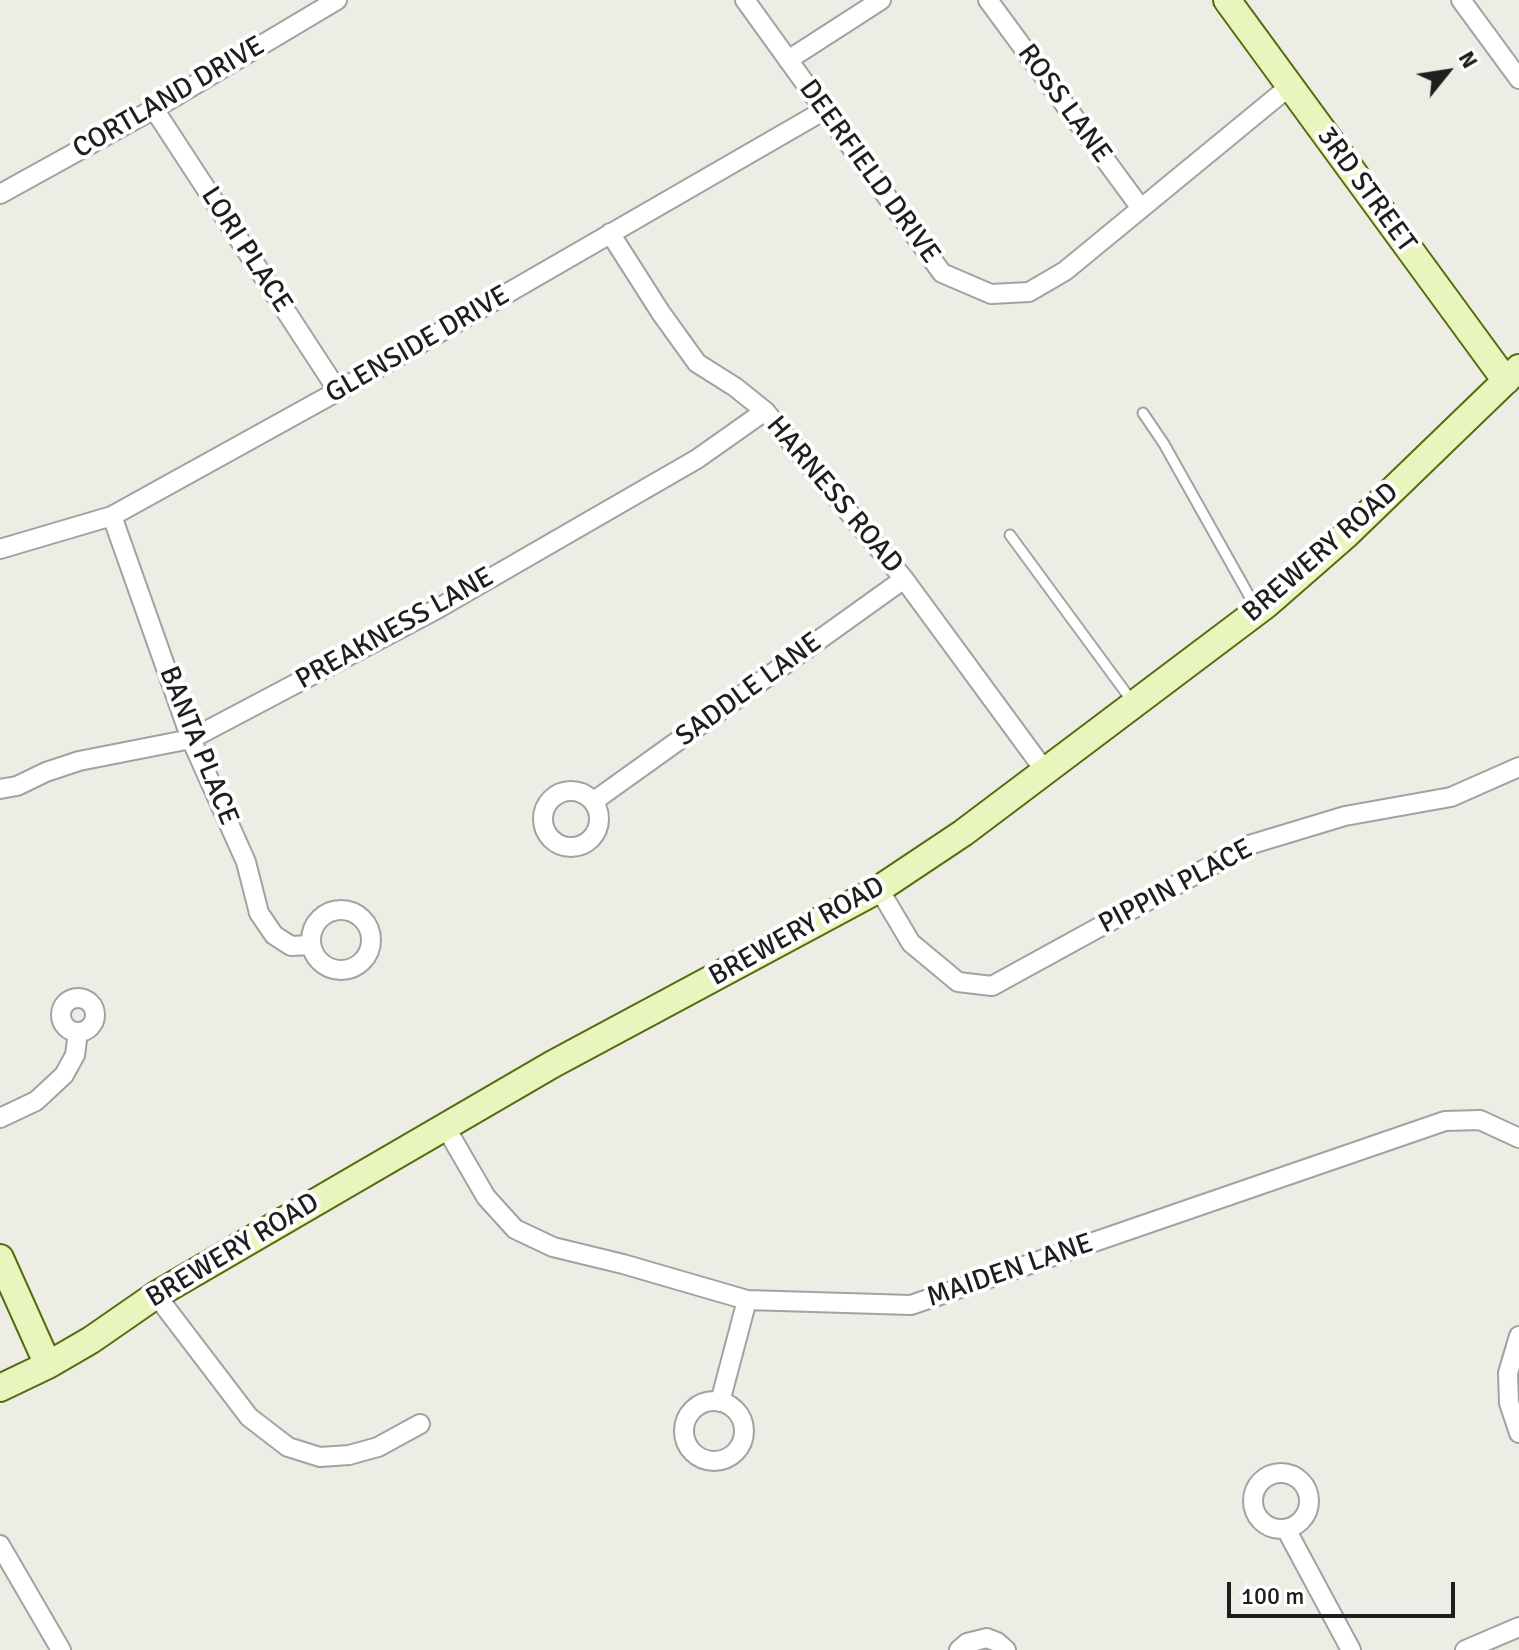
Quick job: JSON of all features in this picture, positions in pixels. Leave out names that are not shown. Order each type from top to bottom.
[{"type":"street","name":"CORTLAND DRIVE","points":[[0,194],[154,109],[337,0]]},
{"type":"street","name":"DEERFIELD DRIVE","points":[[745,0],[942,273],[991,294],[1029,292],[1065,271],[1290,86]]},
{"type":"street","points":[[788,60],[881,0]]},
{"type":"street","name":"ROSS LANE","points":[[988,0],[1140,207]]},
{"type":"street","name":"3RD STREET","points":[[1227,0],[1512,374]]},
{"type":"street","points":[[1461,0],[1519,79]]},
{"type":"street","name":"LORI PLACE","points":[[154,109],[338,391]]},
{"type":"street","name":"GLENSIDE DRIVE","points":[[0,549],[112,516],[338,391],[823,111]]},
{"type":"street","name":"HARNESS ROAD","points":[[610,233],[697,363],[765,411],[904,579],[1045,771]]},
{"type":"street","name":"BREWERY ROAD","points":[[0,1388],[91,1340],[156,1295],[553,1064],[879,889],[963,833],[1258,611],[1346,535],[1512,374]]},
{"type":"street","name":"PREAKNESS LANE","points":[[0,789],[17,786],[79,761],[191,739],[437,609],[697,459],[765,411]]},
{"type":"street","name":"BANTA PLACE","points":[[112,516],[191,739],[246,862],[259,913],[274,935],[291,946],[311,945]]},
{"type":"street","name":"SADDLE LANE","points":[[594,801],[904,579]]},
{"type":"street","name":"PIPPIN PLACE","points":[[879,889],[911,943],[958,982],[992,986],[1249,845],[1345,816],[1451,797],[1519,767]]},
{"type":"street","points":[[0,1118],[36,1101],[64,1075],[75,1055],[78,1032]]},
{"type":"street","name":"MAIDEN LANE","points":[[446,1128],[486,1197],[515,1229],[553,1247],[747,1300],[911,1305],[1445,1121],[1480,1120],[1519,1138]]},
{"type":"street","points":[[0,1258],[48,1365]]},
{"type":"street","points":[[156,1295],[249,1417],[288,1447],[320,1457],[349,1455],[378,1447],[420,1424]]},
{"type":"street","points":[[720,1402],[747,1300]]},
{"type":"street","points":[[1519,1336],[1508,1373],[1509,1403],[1519,1433]]},
{"type":"street","points":[[1286,1529],[1351,1650]]},
{"type":"street","points":[[0,1545],[61,1650]]},
{"type":"street","points":[[1465,1650],[1519,1627]]},
{"type":"street","points":[[959,1650],[977,1639],[987,1638],[1006,1650]]},
{"type":"lane","points":[[1143,413],[1164,444],[1258,611]]},
{"type":"lane","points":[[1010,535],[1134,704]]}]
